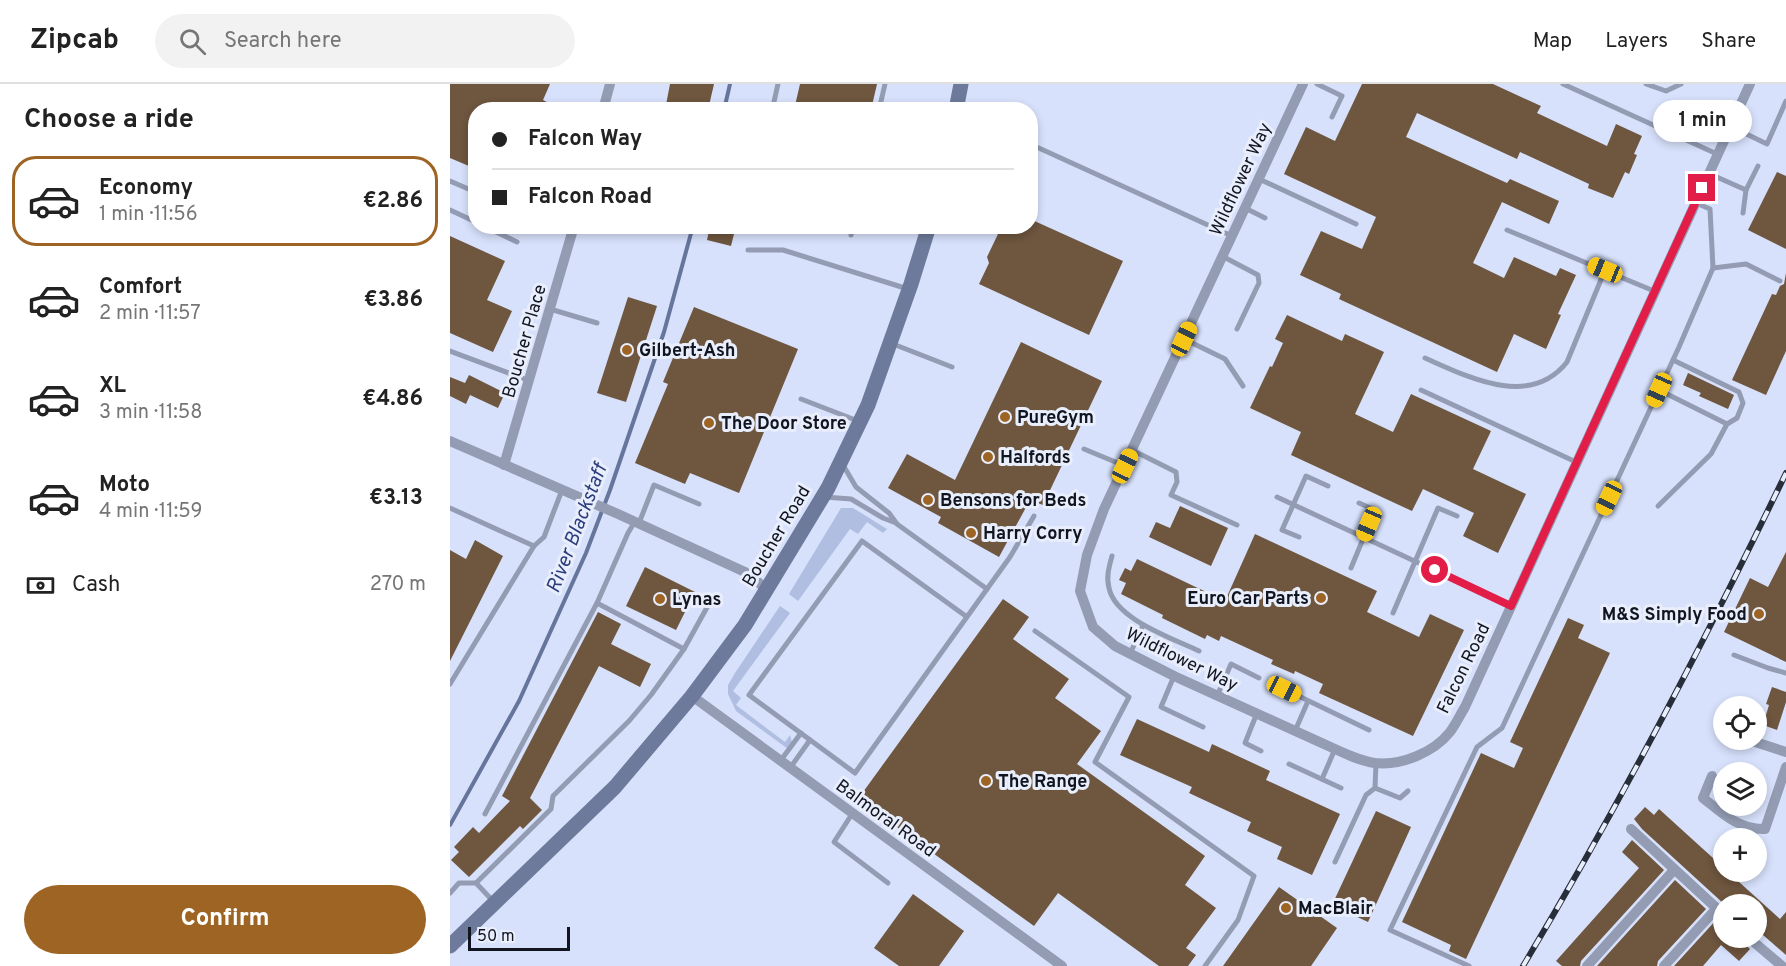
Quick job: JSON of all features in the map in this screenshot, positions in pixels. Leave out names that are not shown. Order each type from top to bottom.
[{"type":"street","points":[[605,102],[610,84]]},
{"type":"street","points":[[958,102],[961,84]]},
{"type":"street","name":"Wildflower Way","points":[[1303,84],[1104,509],[1087,555],[1080,591],[1093,627],[1114,646],[1174,676],[1335,749],[1376,763]]},
{"type":"street","name":"Falcon Road","points":[[1376,763],[1391,762],[1430,750],[1450,732],[1465,707],[1750,84]]},
{"type":"street","name":"Boucher Place","points":[[504,465],[572,234]]},
{"type":"street","name":"Boucher Road","points":[[450,945],[615,787],[692,696],[768,590],[823,497],[859,422],[891,344],[910,290],[926,234]]},
{"type":"street","points":[[450,441],[745,572],[768,590]]},
{"type":"street","name":"Balmoral Road","points":[[692,696],[1047,962],[1062,966]]},
{"type":"street","points":[[1767,746],[1786,752]]},
{"type":"street","points":[[1712,776],[1703,798],[1731,820],[1754,830],[1765,829],[1782,794],[1786,767]]},
{"type":"street","points":[[1631,829],[1713,906]]},
{"type":"street","points":[[1587,966],[1674,870]]},
{"type":"street","points":[[1664,966],[1713,919]]},
{"type":"street","points":[[1761,948],[1782,966]]},
{"type":"lane","points":[[774,102],[778,84]]},
{"type":"lane","points":[[881,102],[885,84]]},
{"type":"lane","points":[[1317,84],[1342,96],[1332,117]]},
{"type":"lane","points":[[1563,84],[1717,154]]},
{"type":"lane","points":[[1646,84],[1666,91],[1681,84]]},
{"type":"lane","points":[[1730,126],[1767,144],[1786,101]]},
{"type":"lane","points":[[1038,148],[1232,236]]},
{"type":"lane","points":[[1743,213],[1746,190],[1758,166]]},
{"type":"lane","points":[[1709,173],[1746,190]]},
{"type":"lane","points":[[1259,179],[1356,224]]},
{"type":"lane","points":[[450,181],[468,189]]},
{"type":"lane","points":[[1469,966],[1390,930],[1477,747],[1502,728],[1659,390],[1713,267],[1710,209],[1696,203]]},
{"type":"lane","points":[[1245,208],[1265,218]]},
{"type":"lane","points":[[450,210],[468,218]]},
{"type":"lane","points":[[1507,230],[1654,291]]},
{"type":"lane","points":[[500,234],[517,242]]},
{"type":"lane","points":[[748,250],[783,250],[910,290]]},
{"type":"lane","points":[[1222,256],[1258,274],[1260,282],[1237,329]]},
{"type":"lane","points":[[1713,267],[1746,264],[1780,281]]},
{"type":"lane","points":[[1425,358],[1479,381],[1504,387],[1548,379],[1557,374],[1567,362],[1605,270]]},
{"type":"lane","points":[[550,309],[597,323]]},
{"type":"lane","points":[[1184,339],[1225,359],[1243,386]]},
{"type":"lane","points":[[891,344],[952,367]]},
{"type":"lane","points":[[450,351],[530,381]]},
{"type":"lane","points":[[1658,506],[1711,454],[1727,424],[1737,418],[1743,403],[1738,392],[1672,360]]},
{"type":"lane","points":[[1421,390],[1576,462]]},
{"type":"lane","points":[[1659,390],[1727,424]]},
{"type":"lane","points":[[801,399],[859,422]]},
{"type":"lane","points":[[1084,449],[1125,466]]},
{"type":"lane","points":[[1132,450],[1176,472],[1177,482],[1171,495],[1237,525]]},
{"type":"lane","points":[[841,461],[856,487],[889,513],[897,524]]},
{"type":"lane","points":[[1299,537],[1282,530],[1306,476],[1328,486]]},
{"type":"lane","points":[[485,814],[597,603],[628,533],[636,524],[654,485],[699,504]]},
{"type":"lane","points":[[450,684],[534,546],[544,537],[562,490]]},
{"type":"lane","points":[[823,497],[851,499],[897,524],[987,589]]},
{"type":"lane","points":[[1277,497],[1511,606]]},
{"type":"lane","points":[[1351,568],[1375,510],[1359,503]]},
{"type":"lane","points":[[450,508],[534,546]]},
{"type":"lane","points":[[1393,613],[1438,508],[1457,516]]},
{"type":"lane","points":[[967,617],[862,541],[749,695],[855,772],[967,617],[1010,557],[1034,516]]},
{"type":"lane","points":[[1112,556],[1107,574],[1109,590],[1119,608],[1143,625],[1199,651]]},
{"type":"lane","points":[[450,893],[459,883],[477,883],[551,809],[553,796],[629,721],[651,695],[684,649],[710,602]]},
{"type":"lane","points":[[597,603],[684,649]]},
{"type":"lane","points":[[1130,654],[1143,625]]},
{"type":"lane","points":[[1035,631],[1129,697],[1095,762],[1254,876],[1238,920],[1205,966]]},
{"type":"lane","points":[[1734,655],[1786,673]]},
{"type":"lane","points":[[1217,696],[1231,664],[1259,678]]},
{"type":"lane","points":[[1174,676],[1161,707],[1203,727]]},
{"type":"lane","points":[[1284,689],[1369,730]]},
{"type":"lane","points":[[1295,731],[1308,701]]},
{"type":"lane","points":[[1257,713],[1245,743],[1262,751]]},
{"type":"lane","points":[[780,761],[801,733]]},
{"type":"lane","points":[[789,768],[810,740]]},
{"type":"lane","points":[[1323,779],[1335,749]]},
{"type":"lane","points":[[1335,862],[1366,795],[1375,788],[1376,763]]},
{"type":"lane","points":[[1289,764],[1341,788]]},
{"type":"lane","points":[[1375,788],[1400,798],[1407,791]]},
{"type":"lane","points":[[852,814],[834,842],[888,883]]},
{"type":"lane","points":[[477,883],[496,903]]},
{"type":"shaded area","points":[[841,508],[853,508],[887,529],[883,533],[867,522],[858,534],[850,529],[798,601],[789,594]]},
{"type":"shaded area","points":[[780,606],[790,613],[733,691],[741,698],[736,705],[785,742],[790,735],[792,742],[788,749],[736,711],[728,694],[728,685],[735,673]]},
{"type":"building","points":[[450,84],[550,84],[543,100],[547,102],[468,102],[468,166],[450,158]]},
{"type":"building","points":[[670,84],[714,84],[710,102],[667,102]]},
{"type":"building","points":[[800,84],[877,84],[873,102],[796,102]]},
{"type":"building","points":[[1362,84],[1493,84],[1541,106],[1537,113],[1607,146],[1616,124],[1642,136],[1629,174],[1625,172],[1613,198],[1588,188],[1589,184],[1520,152],[1517,159],[1417,113],[1406,137],[1507,183],[1510,179],[1559,201],[1549,224],[1502,202],[1473,263],[1504,278],[1514,257],[1556,276],[1560,268],[1576,275],[1558,314],[1561,315],[1546,349],[1514,334],[1497,372],[1339,299],[1341,294],[1300,275],[1321,231],[1362,249],[1376,217],[1284,174],[1306,127],[1335,141]]},
{"type":"building","points":[[1777,172],[1786,176],[1786,249],[1748,230]]},
{"type":"building","points":[[1038,223],[1123,261],[1089,335],[979,284],[989,263],[987,257],[998,234],[1038,234]]},
{"type":"building","points":[[708,234],[734,234],[731,246],[707,240]]},
{"type":"building","points":[[450,236],[505,261],[487,300],[512,311],[493,352],[450,333]]},
{"type":"building","points":[[1786,273],[1786,351],[1766,395],[1732,380],[1772,294],[1776,295],[1780,286],[1784,284]]},
{"type":"building","name":"Gilbert-Ash","points":[[628,297],[657,306],[626,402],[597,393]]},
{"type":"building","name":"The Door Store","points":[[694,307],[798,349],[739,493],[690,473],[685,484],[635,463],[668,384],[663,382]]},
{"type":"building","points":[[1287,315],[1342,341],[1345,334],[1384,352],[1355,414],[1393,432],[1411,394],[1491,431],[1473,469],[1526,494],[1498,553],[1463,536],[1474,513],[1423,489],[1412,511],[1291,455],[1301,432],[1250,408],[1283,343],[1275,339]]},
{"type":"building","points":[[1021,342],[1102,381],[1043,505],[1030,500],[999,557],[938,523],[941,517],[888,488],[907,454],[955,480]]},
{"type":"building","points":[[1688,373],[1734,395],[1728,409],[1699,396],[1701,393],[1683,385]]},
{"type":"building","points":[[469,375],[505,393],[498,408],[470,395],[466,404],[450,396],[450,377],[465,383]]},
{"type":"building","points":[[1180,506],[1228,528],[1211,566],[1149,537],[1156,522],[1170,528]]},
{"type":"building","points":[[1255,534],[1377,591],[1367,612],[1419,637],[1430,614],[1464,630],[1413,736],[1319,693],[1323,684],[1295,671],[1294,674],[1271,664],[1273,660],[1221,636],[1219,641],[1207,635],[1205,639],[1121,594],[1126,583],[1119,580],[1125,568],[1131,571],[1137,559],[1225,601]]},
{"type":"building","points":[[475,540],[503,556],[450,661],[450,550],[466,559]]},
{"type":"building","name":"M&S Simply Food","points":[[1786,552],[1786,662],[1724,632],[1750,578],[1768,587]]},
{"type":"building","name":"Lynas","points":[[645,567],[695,592],[676,630],[626,606]]},
{"type":"building","name":"The Range","points":[[1003,599],[1029,617],[1013,639],[1069,679],[1055,698],[1101,731],[1077,764],[1205,856],[1185,885],[1216,908],[1186,948],[1196,955],[1188,966],[1159,966],[1058,893],[1034,926],[858,799]]},
{"type":"building","points":[[598,612],[621,624],[611,644],[651,664],[640,687],[599,666],[530,798],[542,810],[523,829],[520,826],[469,877],[451,860],[459,852],[454,847],[473,827],[479,833],[510,801],[502,796]]},
{"type":"building","points":[[1568,618],[1584,625],[1578,638],[1610,653],[1466,959],[1449,951],[1451,945],[1402,922],[1481,753],[1514,768],[1523,748],[1510,742]]},
{"type":"building","points":[[1772,687],[1786,692],[1786,702],[1777,730],[1767,726],[1769,705],[1767,701]]},
{"type":"building","points":[[1137,719],[1209,752],[1212,744],[1270,771],[1266,780],[1340,814],[1312,875],[1277,859],[1282,847],[1247,831],[1251,822],[1189,793],[1192,787],[1120,755]]},
{"type":"building","points":[[1645,807],[1654,815],[1659,809],[1713,858],[1713,882],[1739,882],[1752,894],[1713,894],[1634,819]]},
{"type":"building","points":[[1376,811],[1411,827],[1368,922],[1332,905]]},
{"type":"building","points":[[1632,840],[1664,870],[1581,961],[1580,966],[1562,966],[1556,961],[1639,868],[1622,852]]},
{"type":"building","points":[[1675,880],[1706,909],[1658,961],[1657,966],[1597,966]]},
{"type":"building","name":"MacBlair","points":[[1279,887],[1337,928],[1311,966],[1223,966]]},
{"type":"building","points":[[913,894],[964,931],[939,966],[899,966],[874,948]]},
{"type":"building","points":[[1767,907],[1780,919],[1786,912],[1786,955],[1767,938]]},
{"type":"building","points":[[1713,923],[1713,948],[1718,948],[1703,966],[1674,966]]},
{"type":"building","points":[[1724,948],[1749,948],[1739,961]]},
{"type":"waterway","name":"River Blackstaff","points":[[726,102],[730,84]]},
{"type":"waterway","name":"River Blackstaff","points":[[450,825],[519,701],[586,553],[664,332],[691,234]]},
{"type":"railway","points":[[1523,966],[1559,906],[1660,722],[1786,473]]},
{"type":"place","name":"Gilbert-Ash","points":[[627,350]]},
{"type":"place","name":"PureGym","points":[[1005,417]]},
{"type":"place","name":"The Door Store","points":[[709,423]]},
{"type":"place","name":"Halfords","points":[[988,457]]},
{"type":"place","name":"Bensons for Beds","points":[[928,500]]},
{"type":"place","name":"Harry Corry","points":[[971,533]]},
{"type":"place","name":"Euro Car Parts","points":[[1321,598]]},
{"type":"place","name":"Lynas","points":[[660,599]]},
{"type":"place","name":"M&S Simply Food","points":[[1759,614]]},
{"type":"place","name":"The Range","points":[[986,781]]},
{"type":"place","name":"MacBlair","points":[[1286,908]]},
{"type":"route","points":[[1435,570],[1511,606],[1702,188]]}]
